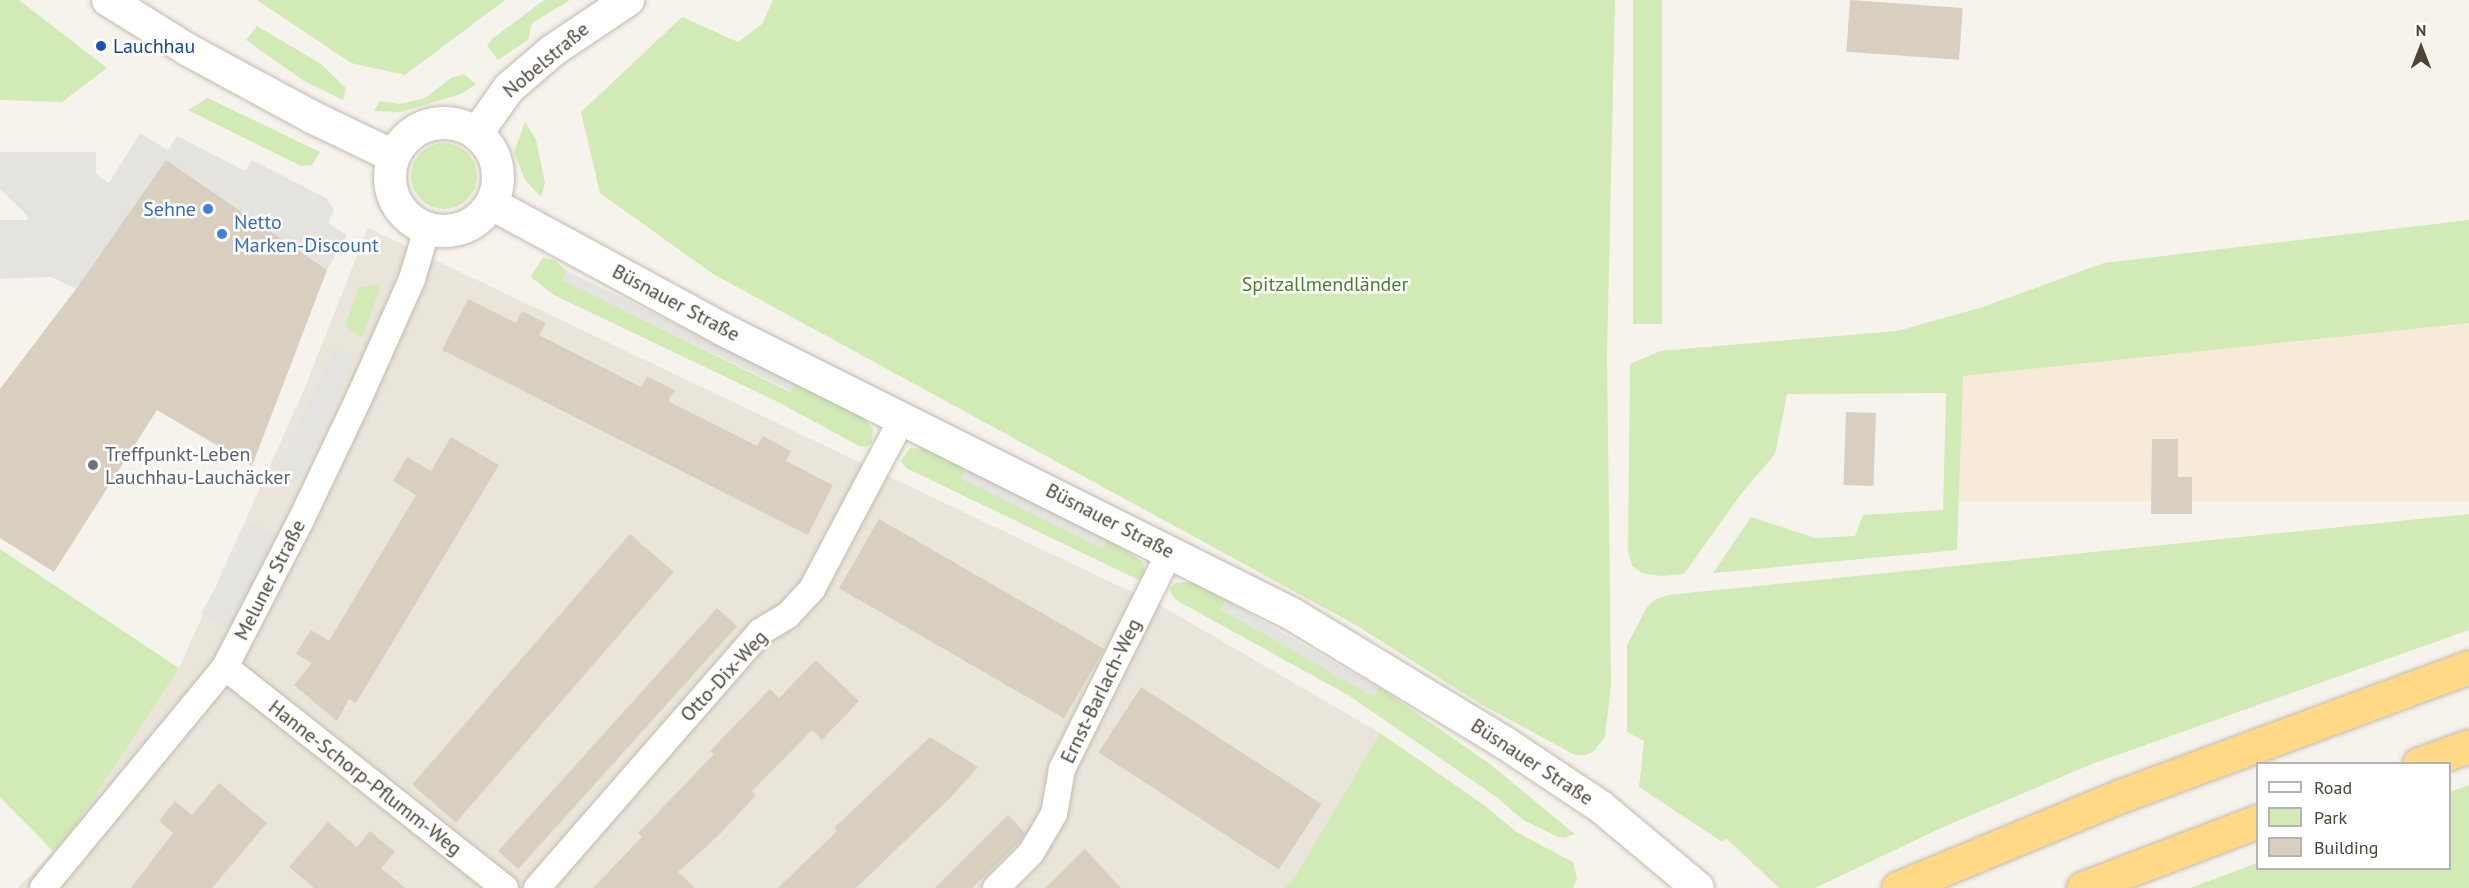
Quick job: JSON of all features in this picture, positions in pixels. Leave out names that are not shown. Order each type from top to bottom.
[{"type":"highway","points":[[1898,888],[2123,795],[2469,667]]},
{"type":"highway","points":[[2425,762],[2469,746]]},
{"type":"highway","points":[[2083,888],[2256,822]]},
{"type":"street","points":[[108,0],[190,51],[312,117],[393,156]]},
{"type":"street","name":"Nobelstraße","points":[[477,134],[509,88],[552,51],[628,0]]},
{"type":"street","points":[[446,122],[463,125],[477,134],[488,144],[496,158],[499,174],[498,190],[492,204],[480,218],[464,228],[445,232],[427,229],[405,214],[391,191],[389,174],[393,156],[402,142],[414,131],[430,124],[446,122]]},
{"type":"street","name":"Büsnauer Straße","points":[[492,204],[722,329],[903,417],[1292,614],[1495,737],[1600,807],[1693,883]]},
{"type":"street","name":"Meluner Straße","points":[[43,888],[225,667],[300,522],[358,400],[412,279],[427,229]]},
{"type":"street","name":"Otto-Dix-Weg","points":[[537,888],[760,632],[788,615],[812,589],[903,417]]},
{"type":"street","name":"Ernst-Barlach-Weg","points":[[996,888],[1031,853],[1054,813],[1062,769],[1170,551]]},
{"type":"street","name":"Hanne-Schorp-Pflumm-Weg","points":[[225,667],[505,888]]},
{"type":"shaded area","points":[[140,133],[168,150],[177,136],[245,171],[252,160],[326,198],[334,210],[328,223],[347,235],[327,270],[166,160],[76,289],[51,277],[0,279],[0,220],[27,220],[28,216],[0,189],[0,152],[96,152],[96,174],[109,183]]},
{"type":"shaded area","points":[[368,228],[1165,608],[1380,733],[1295,877],[1282,888],[18,888],[71,832],[179,668],[303,392]]},
{"type":"shaded area","points":[[567,271],[795,382],[791,391],[563,280]]},
{"type":"shaded area","points":[[1959,323],[2469,323],[2469,501],[1959,501]]},
{"type":"shaded area","points":[[335,348],[356,358],[297,484],[276,474]]},
{"type":"shaded area","points":[[966,469],[1107,538],[1102,548],[961,479]]},
{"type":"shaded area","points":[[250,522],[278,537],[229,629],[201,614]]},
{"type":"shaded area","points":[[1226,600],[1378,688],[1373,697],[1221,609]]},
{"type":"green space","points":[[0,0],[19,0],[107,68],[62,102],[0,100]]},
{"type":"green space","points":[[257,0],[505,0],[405,75],[351,63]]},
{"type":"green space","points":[[544,0],[570,0],[532,23],[528,40],[498,60],[487,46],[492,39]]},
{"type":"green space","name":"Spitzallmendländer","points":[[773,0],[1615,0],[1607,355],[1611,685],[1605,737],[1594,751],[1586,755],[1575,755],[1479,703],[1354,624],[713,274],[600,193],[581,112],[682,17],[738,42],[762,24]]},
{"type":"green space","points":[[1633,0],[1662,0],[1662,324],[1633,324]]},
{"type":"green space","points":[[257,26],[321,64],[346,88],[343,100],[304,81],[246,40]]},
{"type":"green space","points":[[464,74],[476,84],[461,94],[401,112],[374,111],[380,101],[400,104],[425,98],[451,78]]},
{"type":"green space","points":[[208,98],[320,152],[312,165],[301,166],[188,110]]},
{"type":"green space","points":[[525,122],[536,140],[545,183],[541,197],[525,180],[514,152]]},
{"type":"green space","points":[[438,143],[450,143],[462,148],[472,158],[477,176],[475,189],[462,204],[450,209],[438,209],[426,204],[416,194],[411,182],[411,170],[416,158],[426,148]]},
{"type":"green space","points":[[2469,220],[2469,323],[1963,376],[1957,550],[1713,573],[1751,517],[1815,538],[1855,536],[1863,515],[1943,510],[1946,393],[1787,394],[1775,454],[1741,494],[1684,574],[1661,576],[1642,573],[1632,566],[1628,550],[1630,364],[1660,351],[1897,331],[1983,307],[2104,263]]},
{"type":"green space","points":[[543,258],[554,260],[567,271],[563,280],[790,392],[795,382],[862,416],[873,429],[872,443],[867,447],[859,446],[780,403],[554,295],[532,278],[532,274]]},
{"type":"green space","points":[[381,285],[362,338],[345,326],[359,287]]},
{"type":"green space","points":[[910,448],[925,449],[966,469],[962,479],[1102,548],[1107,538],[1143,562],[1146,577],[1143,582],[906,468],[901,461]]},
{"type":"green space","points":[[2469,514],[2469,630],[2092,764],[1941,828],[1815,888],[1779,888],[1726,838],[1722,842],[1639,787],[1644,741],[1627,732],[1627,645],[1647,607],[1654,600],[1668,595]]},
{"type":"green space","points":[[0,549],[179,668],[71,832],[53,851],[0,797]]},
{"type":"green space","points":[[1175,583],[1194,583],[1226,600],[1221,609],[1374,696],[1379,687],[1490,764],[1575,834],[1564,838],[1558,837],[1523,820],[1495,796],[1348,695],[1176,600],[1170,588]]},
{"type":"green space","points":[[1380,733],[1484,805],[1518,833],[1573,862],[1577,878],[1573,888],[1282,888],[1295,877]]},
{"type":"green space","points":[[2469,785],[2469,888],[2190,888],[2256,863],[2256,870],[2451,870],[2451,792]]},
{"type":"building","points":[[1850,0],[1963,8],[1959,60],[1846,52]]},
{"type":"building","points":[[166,160],[327,270],[252,466],[157,410],[54,572],[0,538],[0,389],[76,289]]},
{"type":"building","points":[[468,299],[516,323],[522,311],[546,323],[539,335],[641,387],[647,376],[675,390],[668,401],[757,446],[763,436],[791,451],[786,461],[833,485],[808,535],[442,350]]},
{"type":"building","points":[[1846,412],[1876,413],[1873,486],[1843,485]]},
{"type":"building","points":[[451,437],[499,465],[356,703],[349,699],[337,721],[294,685],[312,663],[296,654],[311,630],[329,641],[416,495],[393,481],[407,457],[431,471]]},
{"type":"building","points":[[2152,439],[2178,439],[2178,477],[2192,477],[2192,514],[2151,514]]},
{"type":"building","points":[[879,519],[1104,649],[1064,718],[839,588]]},
{"type":"building","points":[[630,534],[674,572],[456,823],[412,785]]},
{"type":"building","points":[[717,608],[737,626],[518,869],[498,851]]},
{"type":"building","points":[[816,660],[859,701],[822,740],[812,730],[752,791],[756,795],[717,837],[678,872],[695,888],[593,888],[642,837],[638,833],[714,754],[710,751],[770,689],[779,698]]},
{"type":"building","points":[[1141,687],[1321,804],[1279,870],[1099,752]]},
{"type":"building","points":[[930,737],[978,767],[951,797],[856,888],[778,888],[837,831],[834,828]]},
{"type":"building","points":[[219,783],[267,823],[212,888],[131,888],[173,833],[159,821],[175,801],[192,815]]},
{"type":"building","points":[[1008,815],[1025,833],[1021,840],[972,888],[935,888]]},
{"type":"building","points":[[328,822],[357,847],[370,831],[395,852],[381,868],[405,888],[314,888],[289,867]]},
{"type":"building","points":[[1085,849],[1121,888],[1045,888]]},
{"type":"place","name":"Lauchhau","points":[[101,46]]},
{"type":"place","name":"Sehne","points":[[208,209]]},
{"type":"place","name":"Netto Marken-Discount","points":[[222,234]]},
{"type":"place","name":"Treffpunkt-Leben Lauchhau-Lauchäcker","points":[[93,465]]}]
